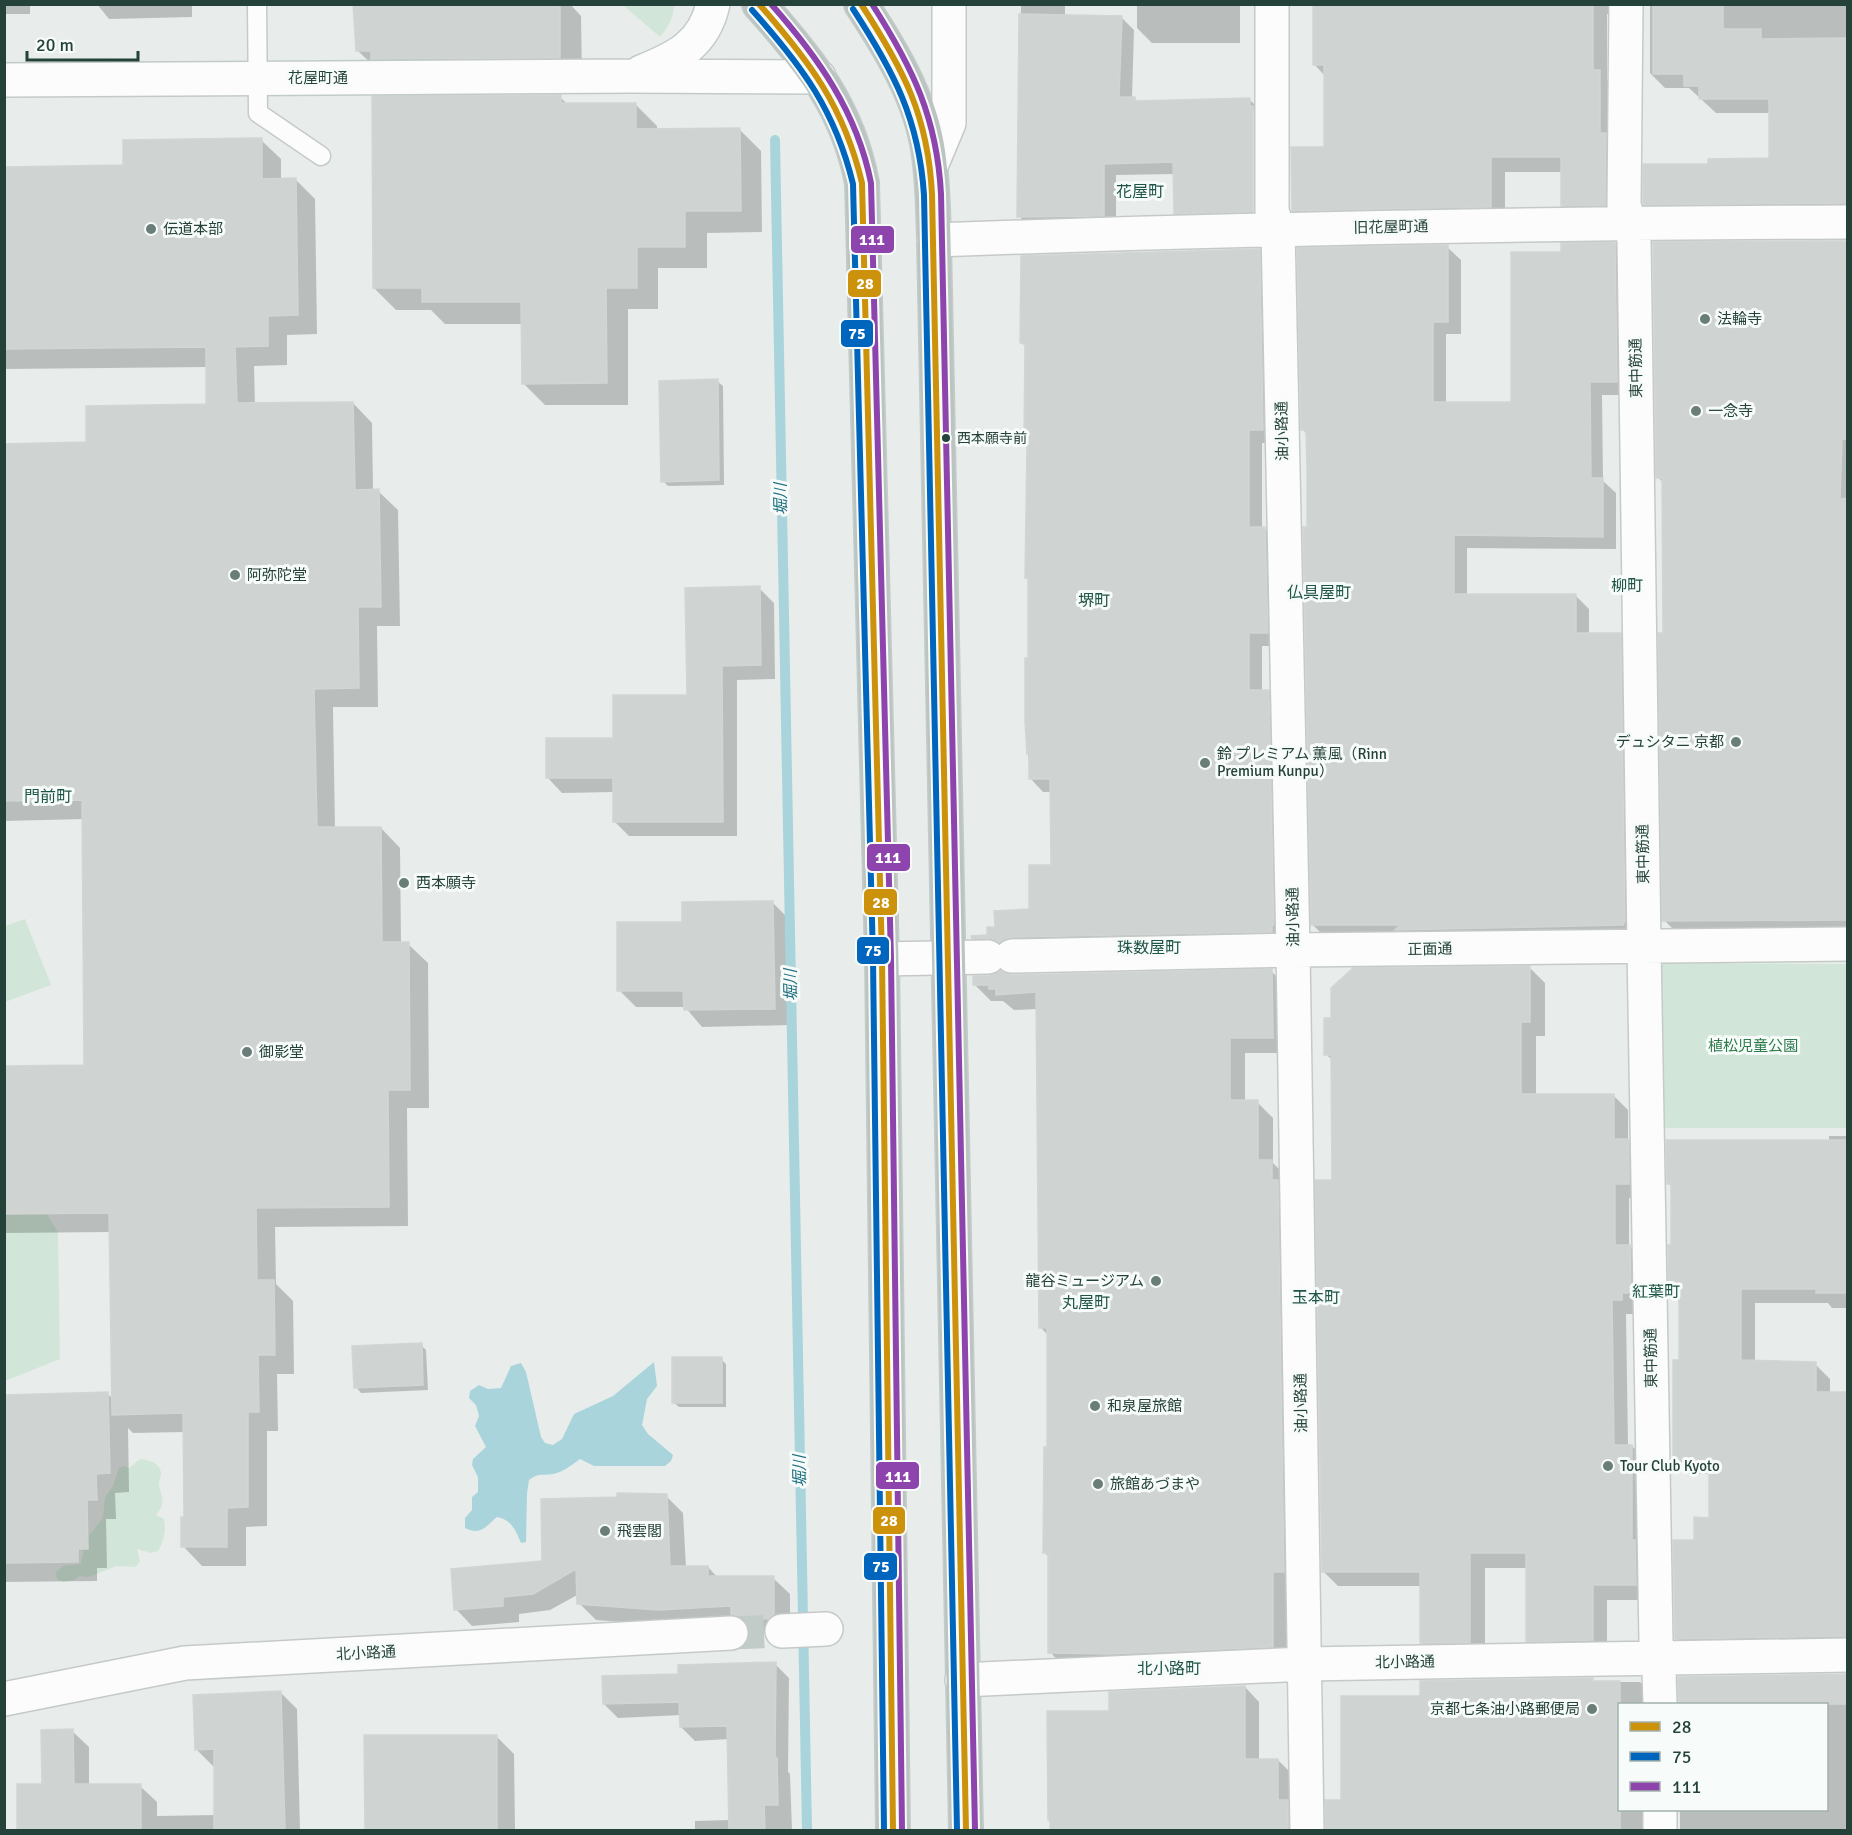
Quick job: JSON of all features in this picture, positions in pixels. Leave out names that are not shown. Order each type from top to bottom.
[{"type":"highway","points":[[759,4],[793,42],[819,77],[846,129],[862,183],[882,959],[893,1830]]},
{"type":"highway","points":[[861,4],[890,50],[910,92],[924,131],[931,166],[966,1830]]},
{"type":"street","name":"花屋町通","points":[[631,76],[668,61],[697,40],[713,4]]},
{"type":"street","points":[[931,166],[949,123],[949,4]]},
{"type":"street","name":"油小路通","points":[[1272,4],[1272,211],[1278,229],[1293,950],[1307,1830]]},
{"type":"street","name":"東中筋通","points":[[1626,4],[1624,205],[1634,239],[1644,947],[1660,1703]]},
{"type":"street","name":"花屋町通","points":[[4,80],[819,77]]},
{"type":"street","name":"旧花屋町通","points":[[934,240],[1278,229],[1629,222],[1848,222]]},
{"type":"street","name":"正面通","points":[[882,959],[1293,950],[1848,944]]},
{"type":"street","points":[[782,1631],[826,1629]]},
{"type":"street","name":"北小路通","points":[[4,1699],[185,1663],[731,1632]]},
{"type":"street","name":"北小路通","points":[[962,1680],[1305,1664],[1848,1655]]},
{"type":"street","points":[[1660,1811],[1660,1830]]},
{"type":"lane","points":[[257,4],[258,113],[321,156]]},
{"type":"green space","points":[[623,5],[674,5],[670,22],[660,37]]},
{"type":"green space","points":[[25,919],[51,985],[5,1002],[5,926]]},
{"type":"green space","name":"植松児童公園","points":[[1659,963],[1847,964],[1847,1128],[1659,1128]]},
{"type":"green space","points":[[22,1175],[58,1232],[60,1359],[5,1381],[5,1176]]},
{"type":"green space","points":[[140,1459],[154,1463],[160,1470],[159,1484],[162,1503],[156,1515],[164,1519],[165,1528],[158,1551],[151,1553],[137,1549],[140,1562],[135,1567],[117,1566],[88,1577],[80,1576],[63,1582],[57,1579],[56,1572],[63,1566],[81,1564],[86,1538],[103,1517],[105,1497],[113,1486],[119,1468],[123,1466],[129,1468]]},
{"type":"water","points":[[654,1362],[657,1386],[647,1399],[642,1425],[648,1434],[673,1455],[671,1461],[665,1466],[594,1466],[580,1459],[560,1472],[538,1475],[529,1480],[526,1542],[521,1543],[510,1523],[502,1518],[497,1517],[479,1530],[465,1528],[465,1518],[472,1510],[472,1497],[478,1492],[478,1477],[472,1465],[473,1459],[486,1447],[475,1426],[479,1416],[476,1405],[469,1398],[470,1391],[479,1385],[488,1389],[501,1388],[511,1366],[521,1363],[526,1372],[541,1437],[545,1443],[553,1445],[562,1439],[574,1414],[613,1396]]},
{"type":"building","points":[[353,4],[560,4],[560,58],[371,59],[371,51],[356,51]]},
{"type":"building","points":[[1313,4],[1593,4],[1593,70],[1600,70],[1600,133],[1606,133],[1605,205],[1561,206],[1561,157],[1491,157],[1491,207],[1292,211],[1291,147],[1324,147],[1324,65],[1313,65]]},
{"type":"building","points":[[1653,4],[1723,4],[1723,29],[1761,29],[1761,39],[1848,38],[1848,203],[1643,205],[1643,164],[1708,164],[1708,159],[1769,158],[1769,99],[1699,99],[1699,86],[1684,86],[1684,74],[1653,74]]},
{"type":"building","points":[[1019,14],[1122,16],[1119,97],[1135,97],[1135,101],[1250,98],[1250,106],[1253,106],[1253,212],[1174,214],[1173,162],[1104,164],[1104,216],[1017,217]]},
{"type":"building","points":[[561,95],[561,103],[636,103],[636,129],[740,128],[741,211],[685,211],[685,247],[637,247],[637,288],[606,288],[607,383],[522,384],[521,302],[422,302],[422,288],[373,288],[372,96]]},
{"type":"building","points":[[262,138],[262,179],[296,178],[298,315],[268,316],[268,346],[235,347],[237,403],[353,402],[355,490],[379,489],[381,607],[358,607],[359,688],[314,689],[317,827],[381,827],[382,942],[409,942],[410,1090],[388,1090],[389,1207],[256,1208],[257,1280],[274,1280],[275,1355],[258,1355],[259,1412],[248,1412],[248,1507],[227,1508],[227,1547],[181,1547],[181,1517],[184,1517],[183,1413],[112,1415],[109,1213],[4,1214],[4,1066],[84,1065],[82,800],[4,801],[4,444],[86,442],[86,406],[206,404],[206,347],[4,349],[4,193],[6,193],[6,167],[123,165],[123,140]]},
{"type":"building","points":[[1845,241],[1848,439],[1842,439],[1840,499],[1848,498],[1848,920],[1662,921],[1658,633],[1663,633],[1662,478],[1656,478],[1653,242]]},
{"type":"building","points":[[1615,242],[1617,382],[1590,382],[1591,478],[1603,478],[1603,537],[1454,535],[1454,594],[1576,594],[1576,633],[1621,633],[1625,921],[1623,925],[1395,930],[1400,925],[1311,925],[1303,527],[1307,527],[1307,467],[1306,430],[1301,430],[1297,248],[1448,245],[1448,322],[1433,322],[1433,402],[1511,402],[1511,252],[1561,252],[1561,243]]},
{"type":"building","points":[[1260,249],[1263,430],[1249,430],[1249,527],[1265,527],[1268,633],[1249,633],[1249,690],[1269,690],[1274,925],[1272,925],[1272,932],[1012,937],[999,943],[988,938],[972,939],[971,936],[987,935],[987,927],[995,927],[994,911],[1029,909],[1029,865],[1051,865],[1050,779],[1029,779],[1025,721],[1025,658],[1028,658],[1028,578],[1025,578],[1027,445],[1024,445],[1025,343],[1020,343],[1021,256]]},
{"type":"building","points":[[718,379],[719,480],[661,482],[659,381]]},
{"type":"building","points":[[760,586],[761,665],[722,666],[723,822],[613,822],[613,778],[546,778],[546,738],[613,738],[613,695],[687,695],[685,588]]},
{"type":"building","points":[[773,901],[775,1009],[684,1010],[683,991],[617,991],[617,922],[682,922],[682,902]]},
{"type":"building","points":[[1530,966],[1530,1022],[1521,1022],[1521,1094],[1614,1094],[1614,1139],[1629,1140],[1629,1184],[1615,1184],[1615,1245],[1630,1245],[1631,1293],[1622,1293],[1622,1300],[1612,1300],[1614,1445],[1632,1445],[1632,1540],[1635,1540],[1636,1585],[1593,1585],[1593,1640],[1526,1642],[1526,1553],[1470,1553],[1470,1643],[1420,1643],[1420,1572],[1322,1572],[1315,1180],[1332,1180],[1331,1055],[1324,1055],[1324,1018],[1331,1018],[1331,988],[1353,968]]},
{"type":"building","points":[[1272,969],[1273,1038],[1230,1038],[1230,1100],[1258,1100],[1258,1160],[1272,1160],[1272,1180],[1278,1180],[1284,1572],[1273,1572],[1273,1647],[1109,1654],[1048,1653],[1048,1553],[1043,1553],[1044,1447],[1047,1447],[1047,1328],[1039,1328],[1036,992],[996,995],[996,989],[989,989],[989,985],[973,985],[973,976],[989,976],[1001,970],[1012,975]]},
{"type":"building","points":[[1666,1140],[1848,1140],[1848,1293],[1816,1293],[1816,1289],[1741,1289],[1741,1360],[1816,1362],[1816,1392],[1848,1392],[1848,1636],[1675,1639],[1673,1540],[1694,1540],[1694,1517],[1709,1518],[1709,1460],[1673,1460],[1673,1360],[1679,1360],[1679,1293],[1669,1293],[1668,1245],[1671,1245],[1671,1184],[1667,1184]]},
{"type":"building","points":[[422,1343],[423,1385],[354,1388],[352,1346]]},
{"type":"building","points":[[672,1357],[722,1357],[722,1403],[672,1403]]},
{"type":"building","points":[[108,1392],[110,1473],[96,1474],[97,1500],[87,1500],[88,1549],[78,1549],[78,1562],[4,1563],[4,1395]]},
{"type":"building","name":"飛雲閣","points":[[617,1493],[667,1494],[670,1566],[708,1566],[708,1576],[774,1576],[774,1614],[768,1619],[740,1617],[731,1614],[731,1606],[658,1610],[577,1604],[576,1569],[533,1594],[503,1597],[503,1606],[454,1610],[451,1569],[542,1561],[541,1499],[617,1497]]},
{"type":"building","points":[[776,1662],[775,1758],[777,1758],[778,1805],[764,1805],[765,1830],[729,1830],[727,1726],[680,1727],[679,1702],[603,1704],[602,1676],[678,1674],[678,1665]]},
{"type":"building","points":[[1848,1674],[1848,1704],[1679,1703],[1678,1677]]},
{"type":"building","points":[[1593,1678],[1593,1681],[1620,1681],[1618,1811],[1620,1811],[1620,1830],[1326,1830],[1325,1800],[1341,1800],[1341,1696],[1420,1696],[1420,1681]]},
{"type":"building","points":[[1245,1686],[1245,1759],[1278,1759],[1278,1800],[1288,1800],[1288,1830],[1050,1830],[1047,1711],[1109,1711],[1109,1692]]},
{"type":"building","points":[[281,1691],[285,1830],[214,1830],[214,1749],[195,1750],[193,1695]]},
{"type":"building","points":[[73,1729],[74,1784],[141,1784],[141,1830],[17,1830],[17,1784],[42,1784],[41,1730]]},
{"type":"building","points":[[364,1735],[497,1735],[497,1830],[365,1830]]},
{"type":"waterway","name":"堀川","points":[[775,140],[807,1830]]},
{"type":"tunnel","points":[[731,1633],[782,1631]]},
{"type":"transit line","name":"28","points":[[759,4],[794,46],[823,87],[845,131],[862,183],[882,959],[893,1830]]},
{"type":"transit line","name":"111","points":[[771,4],[820,65],[846,109],[865,157],[871,183],[891,959],[902,1830]]},
{"type":"transit line","name":"28","points":[[861,4],[890,51],[911,94],[925,141],[932,194],[966,1830]]},
{"type":"transit line","name":"111","points":[[872,4],[900,50],[920,94],[934,141],[941,194],[975,1830]]},
{"type":"transit line","name":"75","points":[[853,9],[881,54],[902,97],[917,143],[924,195],[957,1830]]},
{"type":"transit line","name":"75","points":[[752,10],[786,50],[814,90],[837,133],[853,184],[873,959],[884,1830]]},
{"type":"place","name":"伝道本部","points":[[151,229]]},
{"type":"place","name":"法輪寺","points":[[1705,319]]},
{"type":"place","name":"一念寺","points":[[1696,411]]},
{"type":"place","name":"西本願寺前","points":[[946,438]]},
{"type":"place","name":"阿弥陀堂","points":[[235,575]]},
{"type":"place","name":"デュシタニ 京都","points":[[1736,742]]},
{"type":"place","name":"鈴 プレミアム 薫風（Rinn Premium Kunpu）","points":[[1205,763]]},
{"type":"place","name":"西本願寺","points":[[404,883]]},
{"type":"place","name":"御影堂","points":[[247,1052]]},
{"type":"place","name":"龍谷ミュージアム","points":[[1156,1281]]},
{"type":"place","name":"和泉屋旅館","points":[[1095,1406]]},
{"type":"place","name":"Tour Club Kyoto","points":[[1608,1466]]},
{"type":"place","name":"旅館あづまや","points":[[1098,1484]]},
{"type":"place","name":"飛雲閣","points":[[605,1531]]},
{"type":"place","name":"京都七条油小路郵便局","points":[[1592,1709]]},
{"type":"district","name":"花屋町","points":[[1140,192]]},
{"type":"district","name":"柳町","points":[[1627,586]]},
{"type":"district","name":"仏具屋町","points":[[1319,593]]},
{"type":"district","name":"堺町","points":[[1094,601]]},
{"type":"district","name":"門前町","points":[[48,797]]},
{"type":"district","name":"珠数屋町","points":[[1149,948]]},
{"type":"district","name":"紅葉町","points":[[1656,1292]]},
{"type":"district","name":"玉本町","points":[[1316,1298]]},
{"type":"district","name":"丸屋町","points":[[1086,1303]]},
{"type":"district","name":"北小路町","points":[[1169,1669]]}]
